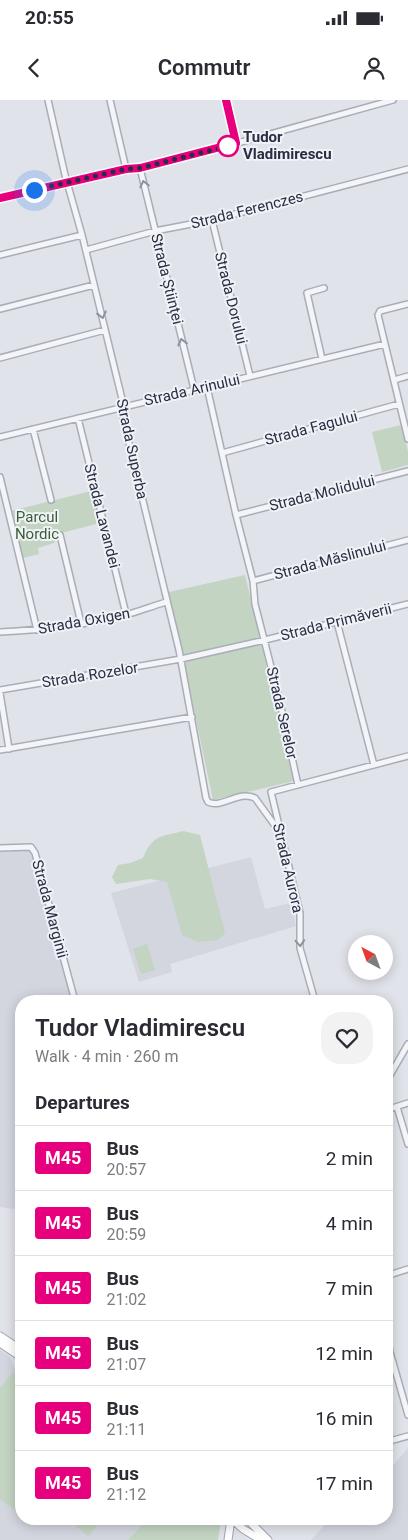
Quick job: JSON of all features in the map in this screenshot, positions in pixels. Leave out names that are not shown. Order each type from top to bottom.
[{"type":"main road","points":[[0,1336],[15,1346]]},
{"type":"main road","points":[[0,1343],[15,1353]]},
{"type":"main road","points":[[228,1540],[231,1525]]},
{"type":"main road","points":[[239,1525],[262,1540]]},
{"type":"main road","points":[[253,1525],[268,1540]]},
{"type":"street","name":"Strada Superba","points":[[48,100],[106,330],[123,407],[122,414],[181,660],[206,798],[208,802],[215,804],[241,796],[255,798],[280,830]]},
{"type":"street","points":[[110,100],[126,169]]},
{"type":"street","points":[[226,100],[236,143]]},
{"type":"street","points":[[0,198],[126,169],[140,168],[390,100]]},
{"type":"street","name":"Strada Științei","points":[[140,168],[194,389]]},
{"type":"street","name":"Strada Ferenczes","points":[[86,250],[155,231],[212,220],[408,169]]},
{"type":"street","name":"Strada Dorului","points":[[212,220],[250,376]]},
{"type":"street","points":[[0,255],[82,235]]},
{"type":"street","points":[[0,309],[94,285]]},
{"type":"street","points":[[322,359],[307,293],[324,288]]},
{"type":"street","points":[[408,304],[378,313],[408,439]]},
{"type":"street","points":[[0,358],[106,330]]},
{"type":"street","name":"Strada Arinului","points":[[0,437],[385,344]]},
{"type":"street","points":[[394,380],[408,376]]},
{"type":"street","points":[[207,387],[222,453]]},
{"type":"street","name":"Strada Fagului","points":[[222,453],[399,404]]},
{"type":"street","name":"Strada Lavandei","points":[[78,418],[126,614]]},
{"type":"street","points":[[33,429],[50,500]]},
{"type":"street","name":"Strada Serelor","points":[[222,453],[253,581],[255,605],[265,640],[298,785]]},
{"type":"street","name":"Strada Molidului","points":[[236,515],[408,471]]},
{"type":"street","points":[[0,477],[37,630]]},
{"type":"street","points":[[60,535],[81,623]]},
{"type":"street","name":"Strada Măslinului","points":[[253,581],[408,540]]},
{"type":"street","name":"Strada Oxigen","points":[[0,632],[37,630],[81,623],[126,614],[166,602]]},
{"type":"street","name":"Strada Primăverii","points":[[181,660],[408,604]]},
{"type":"street","points":[[337,622],[374,765]]},
{"type":"street","name":"Strada Rozelor","points":[[0,691],[181,660]]},
{"type":"street","points":[[0,691],[9,749]]},
{"type":"street","points":[[0,750],[192,717]]},
{"type":"street","points":[[298,785],[408,756]]},
{"type":"street","name":"Strada Aurora","points":[[298,785],[271,792],[300,913],[300,948],[313,995]]},
{"type":"street","name":"Strada Marginii","points":[[0,848],[31,847],[35,853],[73,995]]},
{"type":"street","points":[[393,1070],[408,1044]]},
{"type":"street","points":[[393,1108],[408,1103]]},
{"type":"street","points":[[397,1107],[408,1144]]},
{"type":"street","points":[[393,1274],[408,1269]]},
{"type":"street","points":[[393,1362],[408,1415]]},
{"type":"street","points":[[393,1440],[408,1436]]},
{"type":"shaded area","points":[[31,850],[70,995],[15,995],[15,1209],[0,1207],[0,852]]},
{"type":"shaded area","points":[[251,857],[265,909],[291,903],[296,926],[170,964],[172,972],[139,982],[111,893]]},
{"type":"shaded area","points":[[0,1350],[10,1357],[15,1369],[15,1525],[142,1525],[128,1540],[0,1540]]},
{"type":"shaded area","points":[[408,1448],[408,1540],[311,1540],[325,1525],[393,1525],[393,1466]]},
{"type":"green space","points":[[401,425],[408,451],[408,465],[382,472],[372,432]]},
{"type":"green space","name":"Parcul Nordic","points":[[91,491],[100,523],[57,534],[58,538],[54,543],[38,548],[39,554],[23,558],[11,511]]},
{"type":"green space","points":[[245,575],[294,781],[213,800],[169,592]]},
{"type":"green space","points":[[183,831],[200,835],[225,933],[218,940],[198,942],[182,935],[167,882],[150,879],[116,884],[112,877],[118,865],[143,858],[154,840]]},
{"type":"green space","points":[[147,944],[155,970],[141,974],[133,949]]},
{"type":"green space","points":[[13,1372],[15,1373],[15,1510],[0,1499],[0,1388]]},
{"type":"green space","points":[[74,1525],[98,1525],[88,1536]]},
{"type":"green space","points":[[142,1525],[220,1525],[218,1540],[128,1540]]},
{"type":"bus line","name":"M45","points":[[0,198],[126,169],[140,168],[236,143],[226,100]]},
{"type":"place","name":"Tudor Vladimirescu","points":[[228,146]]},
{"type":"route","points":[[34,190],[126,169],[140,168],[228,146]]}]
